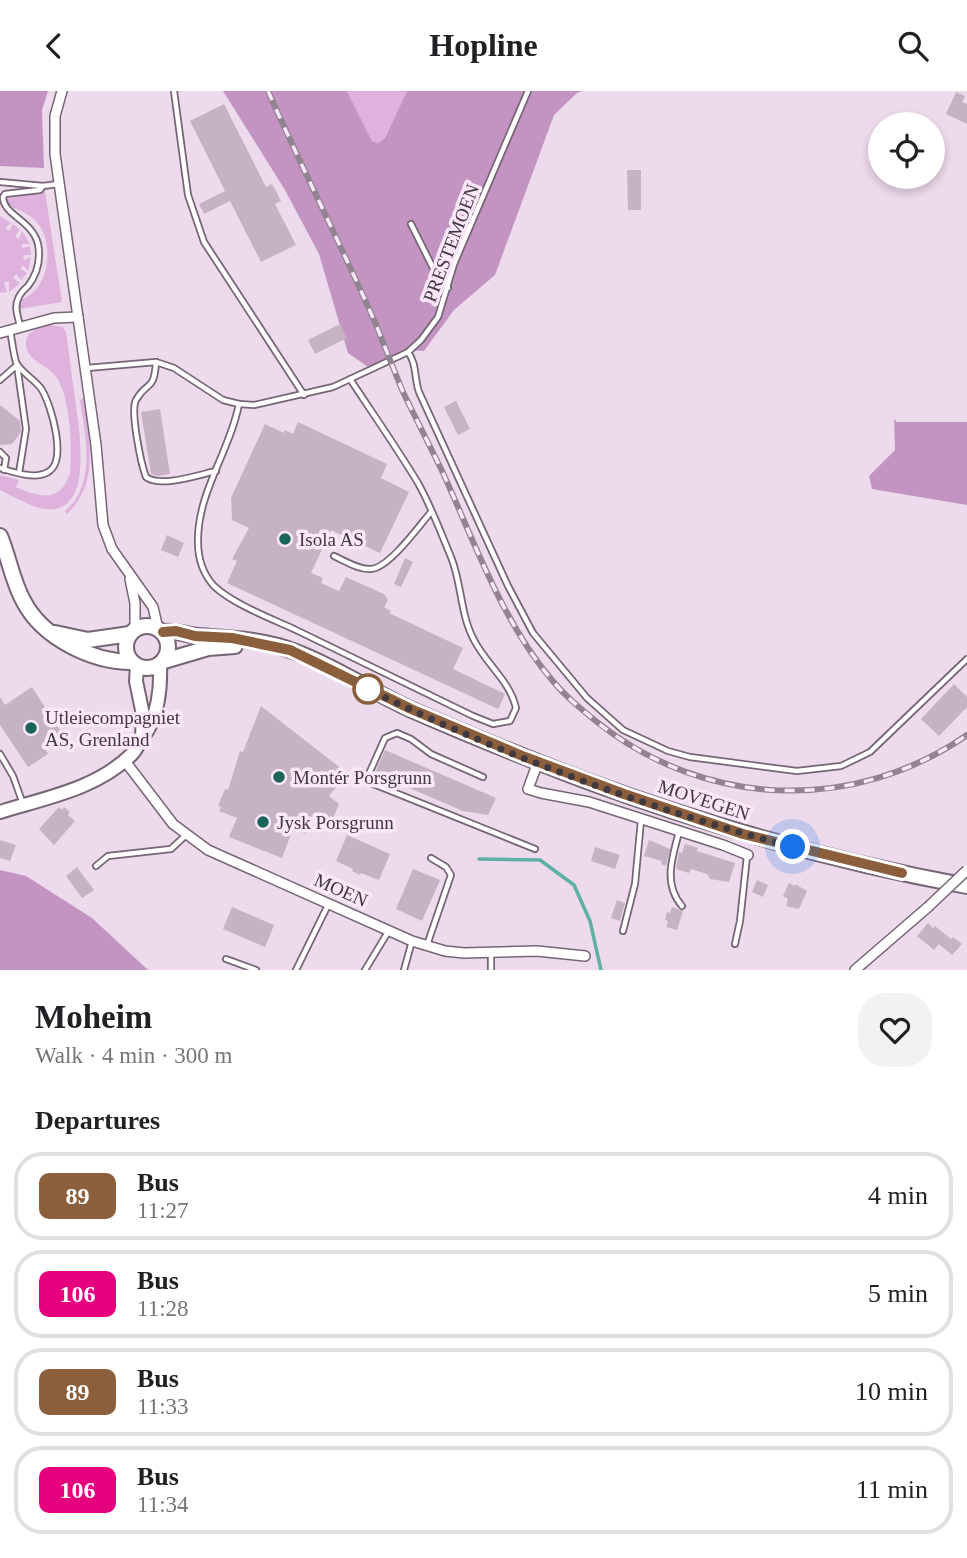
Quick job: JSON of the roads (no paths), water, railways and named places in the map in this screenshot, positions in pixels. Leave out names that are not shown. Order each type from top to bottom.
[{"type":"main road","points":[[1,540],[24,603],[32,615],[60,641],[70,647],[116,662],[148,669],[162,663]]},
{"type":"main road","points":[[0,812],[81,787],[104,776],[135,752],[142,737],[149,730],[157,705],[162,663],[169,643],[160,631],[146,626],[132,632],[88,640],[54,633]]},
{"type":"main road","name":"MOVEGEN","points":[[160,631],[232,638],[290,650],[401,705],[538,762],[624,794],[743,834],[967,886]]},
{"type":"main road","points":[[132,632],[126,646],[128,657],[134,664],[143,715],[142,737]]},
{"type":"main road","name":"MOVEGEN","points":[[162,663],[208,648],[253,643]]},
{"type":"street","points":[[62,91],[55,116],[54,136],[86,368],[103,524],[112,549],[153,607],[160,631]]},
{"type":"street","points":[[0,333],[54,319],[78,317]]},
{"type":"street","points":[[130,577],[135,603],[132,632]]},
{"type":"street","name":"MOEN","points":[[125,761],[159,807],[186,835],[228,860],[412,941],[445,951],[537,951],[585,957]]},
{"type":"street","name":"MOVEGEN","points":[[538,762],[528,789],[578,799],[748,855]]},
{"type":"street","points":[[855,970],[967,870]]},
{"type":"lane","points":[[173,91],[188,195],[204,242],[304,395]]},
{"type":"lane","name":"PRESTEMOEN","points":[[156,362],[174,368],[223,400],[254,405],[333,387],[408,352],[438,317],[454,264],[528,91]]},
{"type":"lane","points":[[0,182],[59,184]]},
{"type":"lane","points":[[19,473],[26,429],[17,365],[17,302],[19,295],[35,277],[39,254],[34,234],[28,225],[6,209],[3,197],[5,194],[40,190],[43,185]]},
{"type":"lane","points":[[411,224],[438,278],[447,288]]},
{"type":"lane","points":[[408,352],[415,364],[414,376],[419,392],[522,614],[545,649],[587,698],[623,730],[668,751],[690,757],[797,771],[830,768],[870,752],[967,659]]},
{"type":"lane","points":[[86,368],[156,362],[155,378],[138,396],[134,409],[146,477],[153,482],[163,482],[216,471]]},
{"type":"lane","points":[[0,380],[17,365]]},
{"type":"lane","points":[[0,451],[6,458],[2,469],[39,475],[49,472],[55,466],[57,455],[51,407],[41,388],[17,365]]},
{"type":"lane","points":[[239,404],[234,426],[200,514],[198,545],[202,569],[215,587],[258,612],[473,716],[493,724],[503,724],[514,716],[514,699],[474,640],[467,624],[452,560],[419,485],[350,379]]},
{"type":"lane","points":[[334,556],[360,568],[377,568],[393,556],[431,512]]},
{"type":"lane","points":[[482,777],[431,754],[397,733],[385,738],[368,776],[371,783],[535,849]]},
{"type":"lane","points":[[0,754],[19,789],[23,805]]},
{"type":"lane","points":[[623,931],[635,884],[641,820]]},
{"type":"lane","points":[[679,832],[670,876],[672,889],[682,906]]},
{"type":"lane","points":[[96,866],[108,856],[171,849],[186,835]]},
{"type":"lane","points":[[735,944],[748,855]]},
{"type":"lane","points":[[426,946],[451,876],[446,867],[431,858]]},
{"type":"lane","points":[[296,970],[328,904]]},
{"type":"lane","points":[[365,970],[389,931]]},
{"type":"lane","points":[[404,970],[412,941]]},
{"type":"lane","points":[[491,953],[491,970]]},
{"type":"lane","points":[[226,959],[256,970]]},
{"type":"waterway","points":[[479,859],[540,860],[574,885],[590,921],[601,970]]},
{"type":"railway","points":[[268,91],[491,581],[535,658],[573,702],[639,750],[684,771],[731,785],[780,790],[828,788],[876,778],[923,761],[967,735]]},
{"type":"place","name":"Isola AS","points":[[285,539]]},
{"type":"place","name":"Utleiecompagniet AS, Grenland","points":[[31,728]]},
{"type":"place","name":"Montér Porsgrunn","points":[[279,777]]},
{"type":"place","name":"Jysk Porsgrunn","points":[[263,822]]}]
